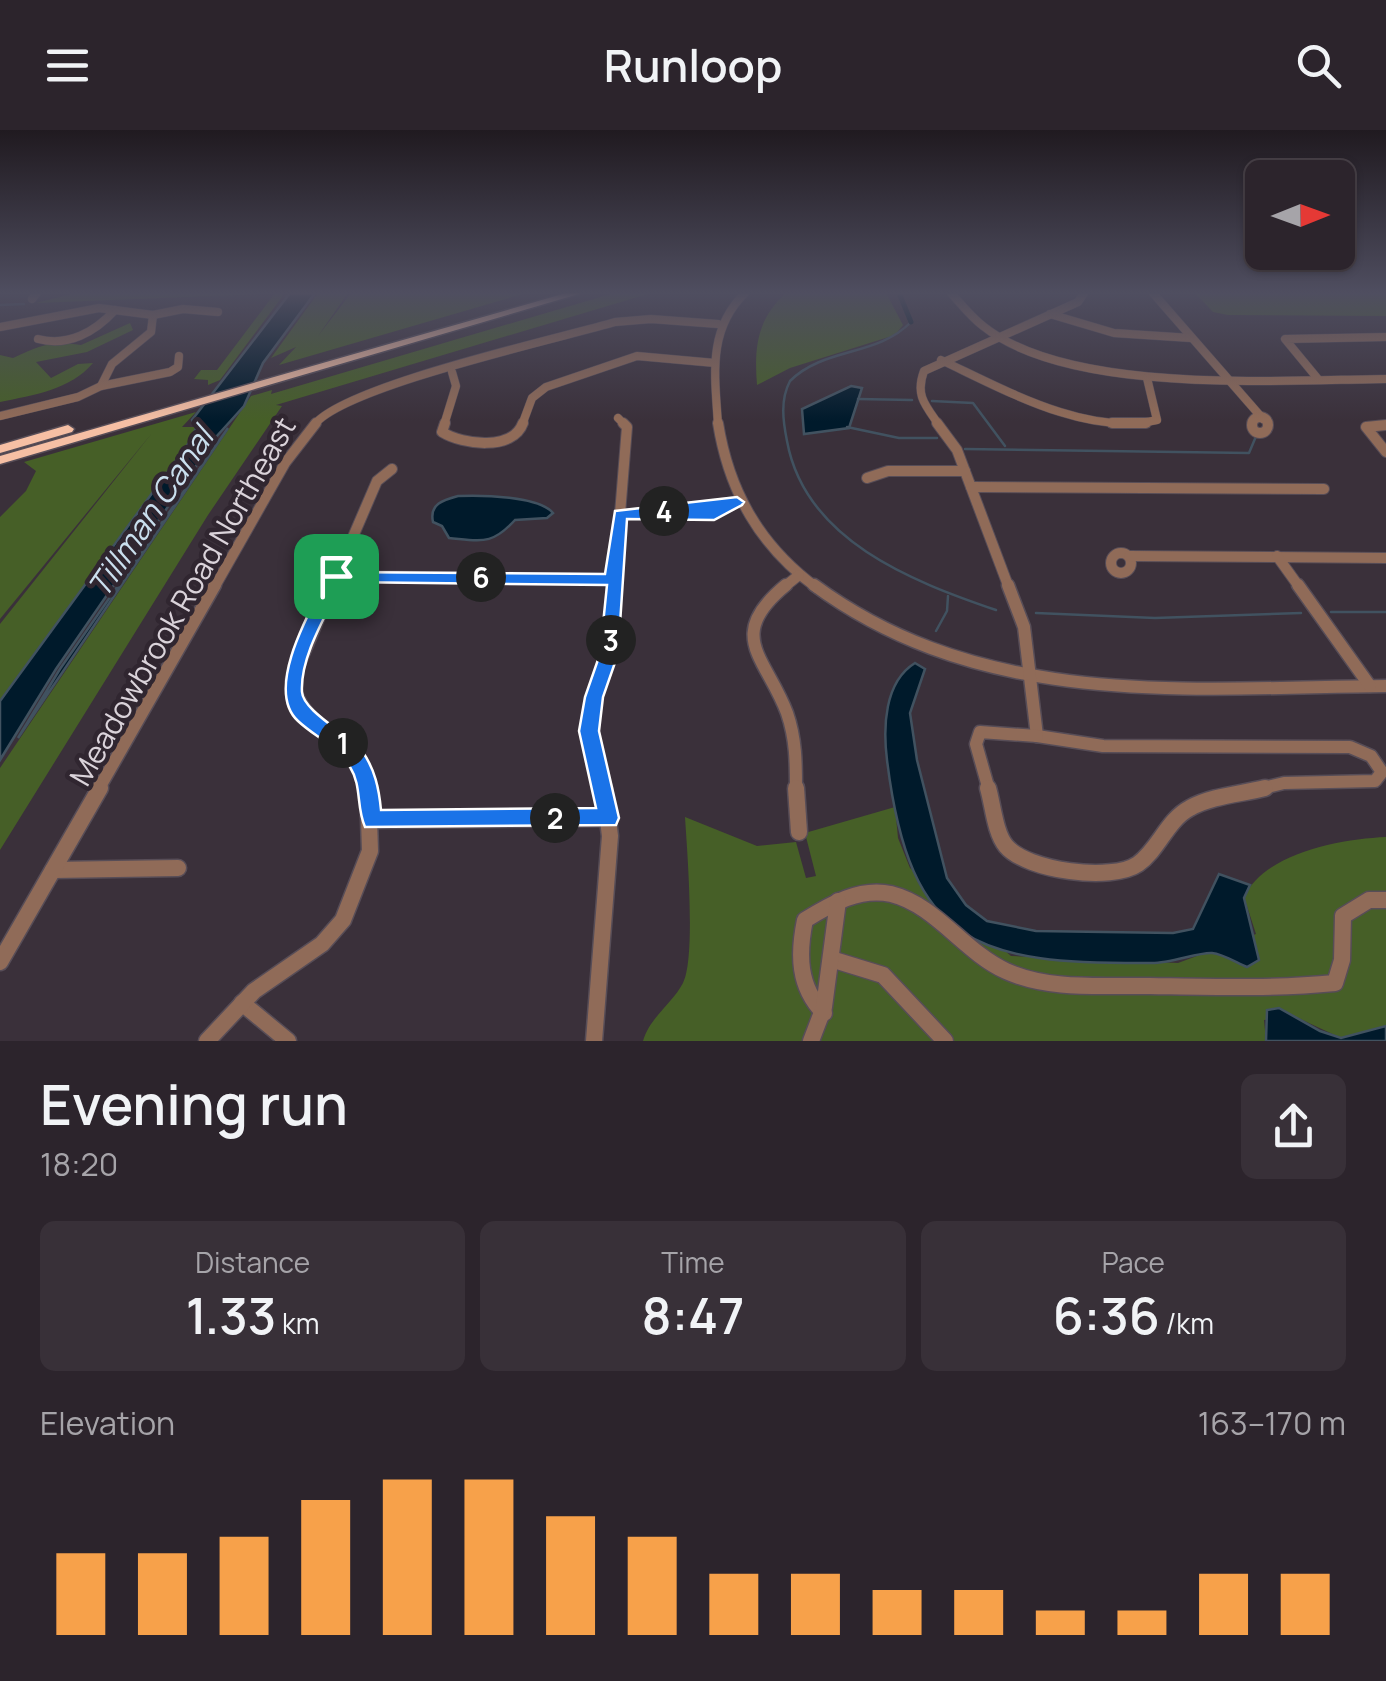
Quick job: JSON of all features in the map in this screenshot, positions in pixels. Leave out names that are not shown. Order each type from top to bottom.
[{"type":"highway","points":[[0,449],[398,336]]},
{"type":"highway","points":[[0,460],[430,336]]},
{"type":"street","points":[[38,339],[50,342],[81,336]]},
{"type":"street","points":[[101,386],[107,370],[124,352],[150,336]]},
{"type":"street","name":"Meadowbrook Road Northeast","points":[[0,962],[308,428],[331,409],[362,395],[571,336]]},
{"type":"street","points":[[715,336],[720,448],[737,502],[799,575],[884,629],[922,646],[1030,678],[1109,687],[1386,686]]},
{"type":"street","points":[[999,336],[941,360],[924,371],[918,387],[921,400],[947,435],[965,471],[1024,627],[1038,736]]},
{"type":"street","points":[[1001,336],[1047,356],[1147,378],[1386,379]]},
{"type":"street","points":[[1153,336],[1191,338]]},
{"type":"street","points":[[1189,336],[1263,418]]},
{"type":"street","points":[[1318,379],[1284,339],[1386,337]]},
{"type":"street","points":[[0,416],[78,397],[101,386],[170,372],[178,367],[179,356]]},
{"type":"street","points":[[452,372],[456,386],[442,432],[453,440],[488,441],[520,432],[536,392],[564,381],[638,356],[715,363]]},
{"type":"street","points":[[941,360],[1018,395],[1074,413],[1136,424],[1157,420],[1147,378]]},
{"type":"street","points":[[594,1041],[609,818],[589,731],[594,697],[609,654],[626,428],[618,418]]},
{"type":"street","points":[[1386,425],[1366,427],[1386,452]]},
{"type":"street","points":[[206,1041],[272,977],[318,948],[342,920],[366,862],[372,820],[368,784],[357,760],[334,734],[303,715],[292,697],[296,666],[377,480],[392,469]]},
{"type":"street","points":[[867,478],[888,471],[965,471]]},
{"type":"street","points":[[971,487],[1324,488]]},
{"type":"street","points":[[620,514],[714,515],[737,502]]},
{"type":"street","points":[[1129,556],[1386,558]]},
{"type":"street","points":[[1277,556],[1370,686]]},
{"type":"street","points":[[799,575],[767,598],[752,634],[761,673],[792,726],[799,832]]},
{"type":"street","points":[[336,576],[612,580]]},
{"type":"street","points":[[986,729],[1038,736],[1088,746],[1350,747],[1371,756],[1382,772],[1375,781],[1284,783],[1195,805],[1183,810],[1141,864],[1127,870],[1029,864],[1013,857],[1003,844],[976,744],[980,732],[986,729]]},
{"type":"street","points":[[372,820],[609,818]]},
{"type":"street","points":[[53,870],[178,868]]},
{"type":"street","points":[[824,1013],[806,987],[800,940],[805,920],[849,896],[890,894],[912,904],[972,954],[1009,973],[1050,984],[1286,989],[1335,982],[1342,960],[1344,916],[1369,900],[1386,900]]},
{"type":"street","points":[[810,1041],[824,1013],[831,959],[830,928],[838,901]]},
{"type":"street","points":[[831,959],[883,974],[945,1041]]},
{"type":"street","points":[[242,1003],[288,1041]]},
{"type":"green space","points":[[102,336],[121,336],[87,352],[36,362],[51,378],[78,364],[93,363],[74,380],[51,390],[0,402],[0,355],[13,358],[46,345],[81,345]]},
{"type":"green space","points":[[243,336],[253,336],[220,380],[208,385],[208,380],[194,379],[201,370],[217,370]]},
{"type":"green space","points":[[287,336],[380,336],[279,365],[296,347],[271,358]]},
{"type":"green space","points":[[470,336],[509,336],[276,405],[282,406],[208,515],[0,850],[0,768],[251,396],[272,390],[271,394]]},
{"type":"green space","points":[[760,336],[893,336],[790,368],[757,385]]},
{"type":"green space","points":[[196,412],[182,427],[196,427],[191,440],[0,707],[0,624],[152,433],[0,619],[0,517],[26,491],[36,471],[24,462]]},
{"type":"green space","points":[[895,807],[898,838],[910,868],[1011,956],[1178,963],[1256,934],[1244,897],[1269,869],[1326,845],[1386,837],[1386,1026],[1341,1038],[1296,1017],[1264,1020],[1266,1041],[953,1041],[931,1015],[837,954],[802,1041],[643,1041],[683,983],[687,970],[690,903],[685,817],[757,846],[796,842],[806,878],[816,876],[805,833]]},
{"type":"green space","points":[[837,967],[880,980],[937,1041],[819,1041],[830,1015]]},
{"type":"water","name":"Tillman Canal","points":[[257,336],[283,336],[263,363],[244,406],[216,437],[56,669],[0,760],[0,701],[191,440],[196,428],[192,420]]},
{"type":"water","points":[[851,386],[862,388],[849,428],[804,434],[802,409]]},
{"type":"water","points":[[228,428],[28,723],[18,738],[60,669]]},
{"type":"water","points":[[458,496],[523,500],[553,513],[547,518],[515,520],[500,534],[486,540],[449,538],[442,526],[433,522],[433,511],[442,501]]},
{"type":"water","points":[[915,663],[925,669],[910,713],[917,760],[947,878],[966,905],[987,921],[1036,931],[1173,933],[1193,929],[1219,874],[1250,885],[1244,898],[1259,960],[1247,967],[1212,953],[1152,963],[1040,958],[998,949],[963,932],[935,907],[914,871],[898,823],[887,760],[886,720],[897,682]]},
{"type":"water","points":[[1279,1008],[1341,1038],[1386,1026],[1386,1041],[1266,1041],[1267,1010]]},
{"type":"waterway","points":[[893,336],[818,362],[790,381],[784,418],[798,475],[815,505],[866,552],[930,585],[996,610]]},
{"type":"waterway","points":[[858,399],[912,400]]},
{"type":"waterway","points":[[932,401],[973,403],[1005,446]]},
{"type":"waterway","points":[[847,427],[899,438],[937,438]]},
{"type":"waterway","points":[[965,449],[1249,453],[1257,434]]},
{"type":"waterway","points":[[936,631],[947,611],[948,596]]},
{"type":"waterway","points":[[1331,612],[1386,612]]},
{"type":"waterway","points":[[1036,613],[1155,618],[1301,613]]},
{"type":"route","points":[[336,576],[296,666],[292,697],[303,715],[334,734],[357,760],[368,784],[372,820],[609,818],[604,781],[590,747],[589,731],[590,712],[609,654],[620,514],[737,502],[729,510],[714,515],[620,514],[612,580],[336,576]]}]
